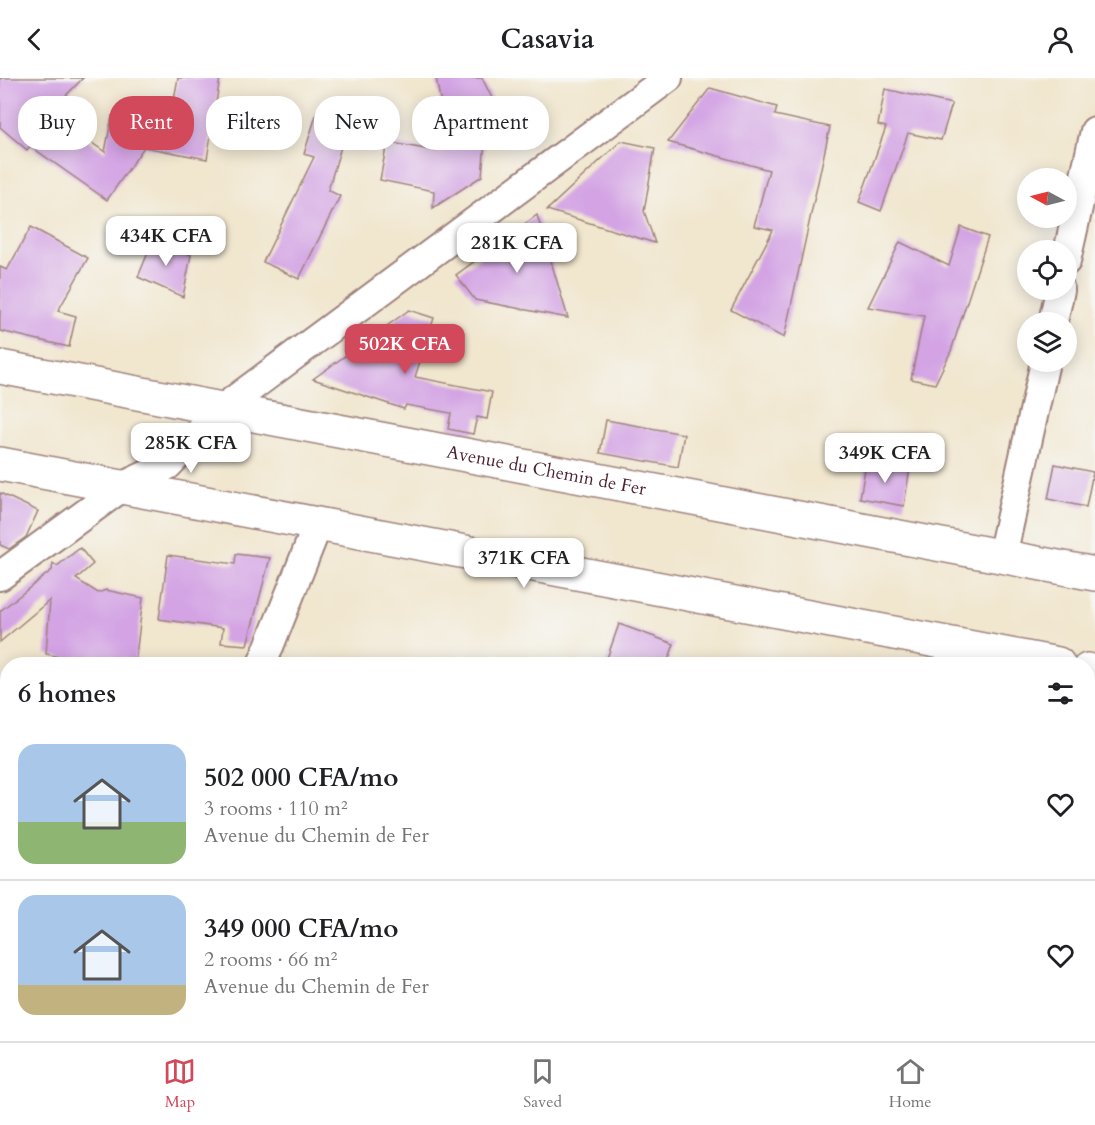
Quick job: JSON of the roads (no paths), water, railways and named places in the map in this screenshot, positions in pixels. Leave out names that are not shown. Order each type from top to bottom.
[{"type":"main road","name":"Avenue du Chemin de Fer","points":[[0,367],[1095,574]]},
{"type":"main road","points":[[0,464],[1021,657]]},
{"type":"street","points":[[0,576],[122,487],[168,465],[222,409],[668,78]]},
{"type":"street","points":[[1071,240],[1095,131]]},
{"type":"street","points":[[1002,556],[1043,372]]},
{"type":"street","points":[[265,657],[318,524]]}]
